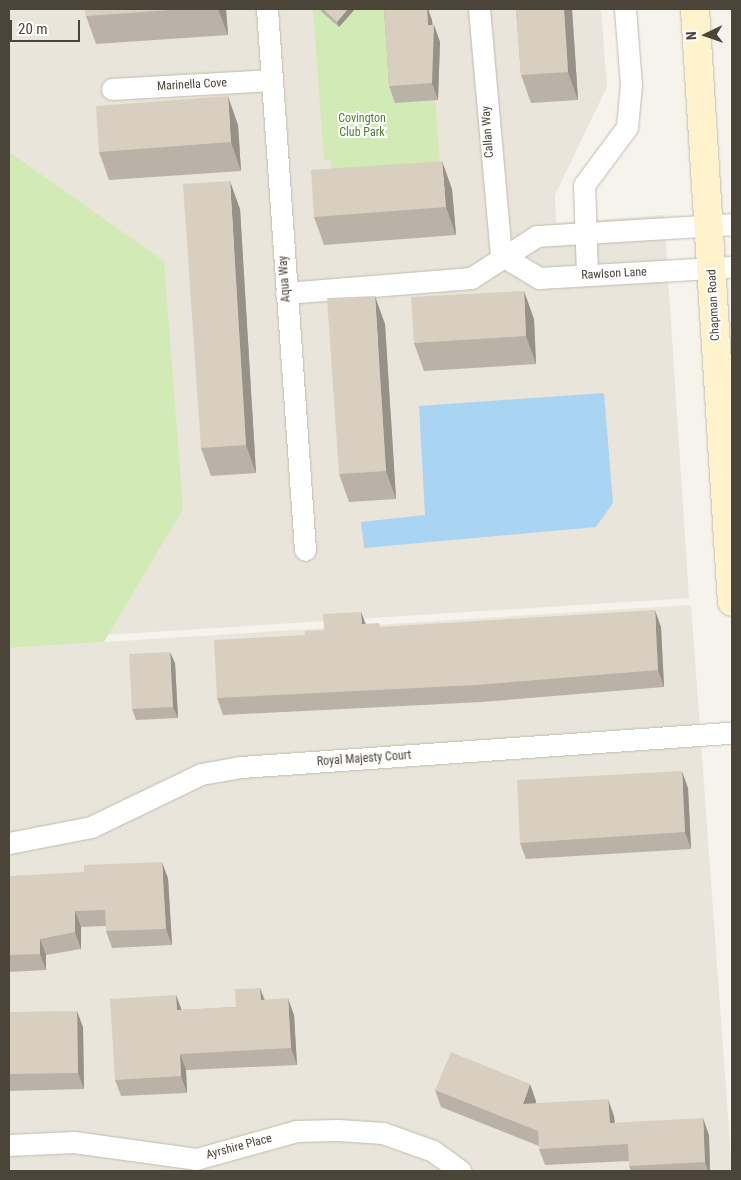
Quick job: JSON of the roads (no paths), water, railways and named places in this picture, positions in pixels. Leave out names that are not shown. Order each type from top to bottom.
[{"type":"street","name":"Aqua Way","points":[[267,9],[305,550]]},
{"type":"street","name":"Callan Way","points":[[479,9],[501,255]]},
{"type":"street","points":[[587,275],[584,235],[584,185],[627,127],[631,85],[625,9]]},
{"type":"street","name":"Chapman Road","points":[[695,9],[721,224],[732,602]]},
{"type":"street","name":"Marinella Cove","points":[[112,89],[272,80]]},
{"type":"street","points":[[286,293],[471,278],[501,255],[537,236],[584,235],[721,224]]},
{"type":"street","name":"Rawlson Lane","points":[[501,255],[539,278],[722,268]]},
{"type":"street","name":"Royal Majesty Court","points":[[9,843],[91,827],[201,774],[241,767],[732,733]]},
{"type":"street","name":"Ayrshire Place","points":[[9,1145],[74,1142],[196,1159],[296,1132],[356,1131],[383,1133],[432,1151],[461,1171]]},
{"type":"water","points":[[604,393],[613,503],[596,527],[364,548],[361,522],[425,515],[419,406]]},
{"type":"park label","name":"Covington Club Park","points":[[362,126]]}]
